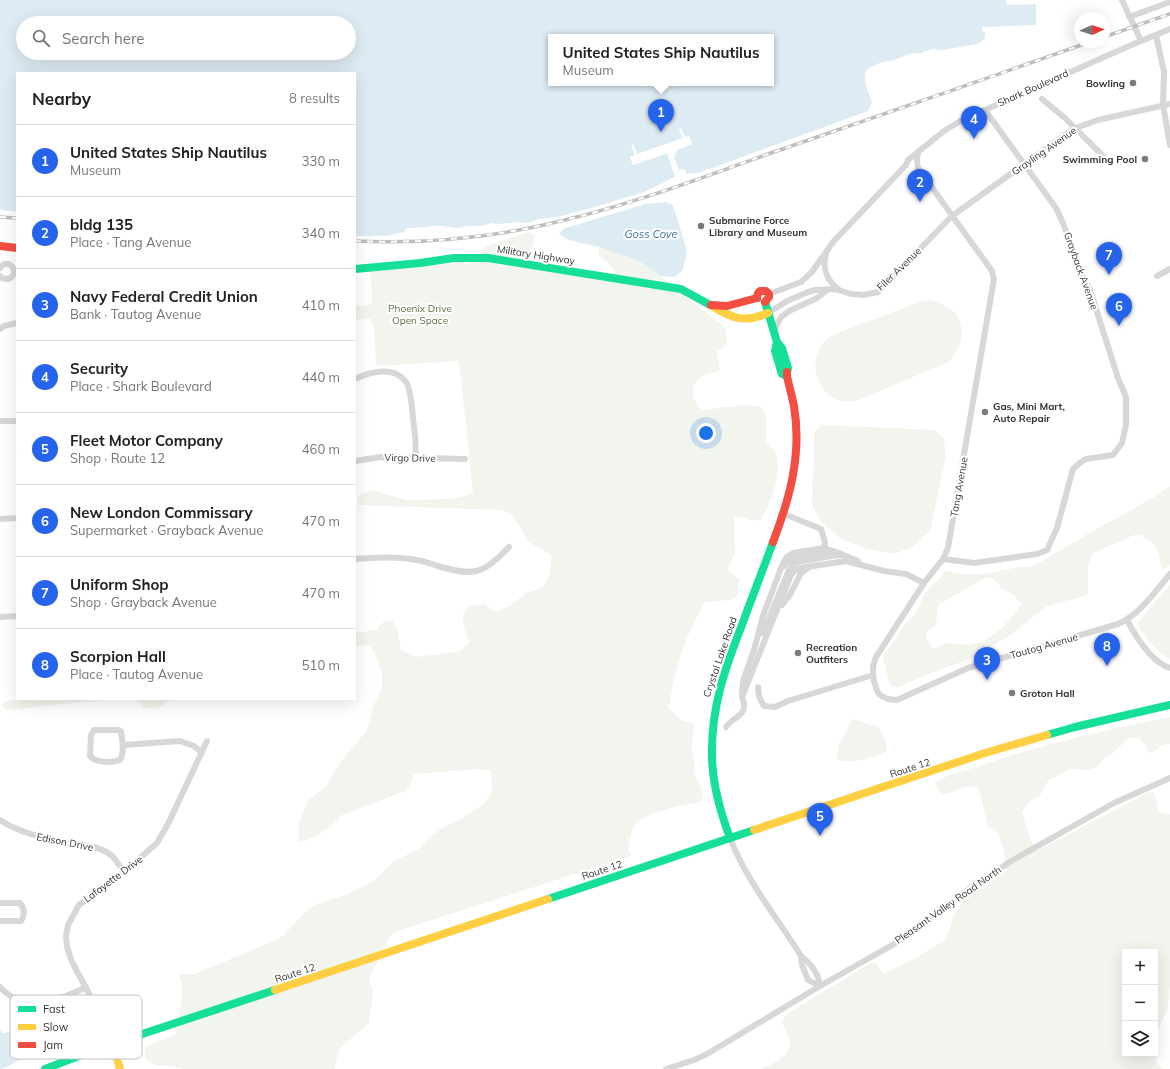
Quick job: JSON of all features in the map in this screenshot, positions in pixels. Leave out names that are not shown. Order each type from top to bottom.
[{"type":"main road","points":[[0,246],[16,248]]},
{"type":"main road","name":"Military Highway","points":[[356,269],[419,263],[467,256],[488,258],[681,290],[692,294],[729,316],[739,319],[751,320],[768,312]]},
{"type":"main road","name":"Military Highway","points":[[710,304],[727,306],[761,300],[758,293],[762,290],[765,290],[769,294]]},
{"type":"main road","name":"Crystal Lake Road","points":[[730,838],[719,804],[713,776],[711,753],[713,716],[717,694],[724,672],[784,514],[792,485],[797,445],[794,406],[787,376],[788,368],[782,348],[777,342],[768,312],[761,300]]},
{"type":"main road","name":"Route 12","points":[[142,1034],[1013,745],[1080,726],[1170,705]]},
{"type":"main road","name":"Route 12","points":[[45,1069],[72,1059]]},
{"type":"main road","points":[[117,1059],[120,1069]]},
{"type":"street","points":[[1122,0],[1141,41]]},
{"type":"street","points":[[1129,17],[1170,2]]},
{"type":"street","name":"Shark Boulevard","points":[[769,294],[801,282],[812,272],[833,242],[906,165],[908,160],[934,138],[962,120],[1170,29]]},
{"type":"street","points":[[1156,35],[1164,75],[1170,145]]},
{"type":"street","points":[[1042,99],[1075,128],[1107,160]]},
{"type":"street","name":"Grayling Avenue","points":[[952,216],[1075,128],[1098,120],[1167,105]]},
{"type":"street","name":"Grayback Avenue","points":[[943,559],[974,563],[1037,554],[1047,550],[1057,528],[1073,469],[1081,462],[1086,460],[1113,455],[1122,443],[1126,425],[1126,397],[1118,378],[1090,290],[1083,276],[1063,223],[1056,208],[985,110]]},
{"type":"street","points":[[918,152],[918,168]]},
{"type":"street","points":[[906,165],[912,164],[918,168]]},
{"type":"street","name":"Tang Avenue","points":[[873,675],[873,666],[876,657],[924,583],[943,559],[948,548],[994,279],[992,271],[918,168]]},
{"type":"street","name":"Filer Avenue","points":[[768,312],[787,301],[808,292],[832,288],[856,295],[878,292],[952,216]]},
{"type":"street","points":[[827,250],[825,270],[829,279],[839,290]]},
{"type":"street","points":[[0,268],[6,264],[16,269],[11,278],[6,280],[0,276]]},
{"type":"street","points":[[1157,276],[1170,269]]},
{"type":"street","points":[[774,331],[781,317],[789,311],[817,298],[827,290]]},
{"type":"street","points":[[0,329],[4,326],[16,324]]},
{"type":"street","points":[[356,379],[368,373],[388,371],[398,375],[406,382],[412,405],[416,458]]},
{"type":"street","points":[[0,421],[16,420]]},
{"type":"street","name":"Virgo Drive","points":[[356,461],[381,457],[465,459]]},
{"type":"street","points":[[784,514],[821,529],[825,542],[824,548]]},
{"type":"street","points":[[0,519],[16,518]]},
{"type":"street","points":[[356,559],[401,558],[419,560],[466,573],[485,568],[497,560],[509,547]]},
{"type":"street","points":[[726,728],[730,722],[742,714],[744,704],[742,697],[743,681],[754,650],[763,616],[784,560],[793,553],[824,548],[876,569]]},
{"type":"street","points":[[777,577],[789,560],[836,552]]},
{"type":"street","points":[[742,697],[745,684],[766,624],[789,570],[797,562],[837,555],[846,556]]},
{"type":"street","points":[[742,697],[793,572],[800,568],[819,564],[846,561],[876,569],[906,574],[924,583]]},
{"type":"street","name":"Tautog Avenue","points":[[873,675],[878,694],[885,700],[897,700],[963,670],[1109,628],[1127,620],[1143,605],[1170,574]]},
{"type":"street","points":[[0,617],[16,616]]},
{"type":"street","points":[[1127,620],[1136,636],[1151,655],[1170,668]]},
{"type":"street","points":[[758,687],[759,697],[764,706],[775,707],[788,701],[873,675]]},
{"type":"street","points":[[94,730],[118,730],[121,732],[123,745],[122,757],[117,761],[97,761],[90,756],[91,735],[94,730]]},
{"type":"street","points":[[123,745],[180,741],[194,746],[201,752]]},
{"type":"street","name":"Lafayette Drive","points":[[90,995],[72,962],[67,947],[66,936],[68,925],[79,904],[124,872],[147,853],[159,839],[169,822],[207,741]]},
{"type":"street","name":"Pleasant Valley Road North","points":[[666,1069],[708,1054],[820,986],[903,939],[973,886],[1013,860],[1114,803],[1170,778]]},
{"type":"street","name":"Edison Drive","points":[[0,820],[8,826],[31,835],[103,850],[113,856],[124,872]]},
{"type":"street","name":"Crystal Lake Road","points":[[730,838],[736,855],[753,885],[801,956],[809,962],[819,978],[820,986]]},
{"type":"street","points":[[0,903],[20,903],[24,907],[24,917],[21,922],[0,921]]},
{"type":"street","name":"Crystal Lake Road","points":[[801,956],[802,965],[808,980],[820,986]]},
{"type":"street","points":[[0,987],[10,996]]},
{"type":"street","points":[[68,995],[86,988]]},
{"type":"green space","name":"Phoenix Drive Open Space","points":[[528,232],[535,235],[529,258],[539,269],[608,280],[616,273],[608,262],[598,255],[599,247],[639,261],[661,276],[722,325],[726,330],[727,342],[723,349],[717,350],[720,371],[702,376],[698,379],[693,388],[694,398],[699,407],[703,410],[744,405],[761,407],[766,417],[766,441],[773,448],[778,464],[776,481],[771,499],[764,515],[760,520],[734,517],[735,552],[728,569],[734,576],[740,579],[737,597],[730,600],[705,602],[686,640],[677,668],[671,696],[669,709],[681,720],[695,724],[691,748],[695,769],[693,773],[702,790],[701,802],[657,812],[641,819],[636,823],[632,831],[628,850],[631,856],[395,932],[389,938],[369,978],[373,992],[369,1023],[340,1048],[335,1069],[184,1069],[161,1066],[152,1063],[146,1059],[144,1053],[146,1046],[175,1035],[182,997],[179,975],[194,974],[265,945],[283,936],[308,909],[317,904],[345,895],[374,881],[394,861],[417,850],[429,838],[445,826],[461,819],[484,804],[491,793],[491,771],[479,769],[414,774],[411,784],[405,791],[342,815],[330,827],[322,832],[305,841],[298,842],[299,824],[308,800],[325,788],[339,764],[367,730],[374,704],[382,688],[382,673],[377,659],[370,645],[356,646],[356,633],[377,630],[381,624],[388,620],[394,621],[398,632],[401,650],[415,657],[458,652],[469,643],[463,619],[465,610],[468,607],[484,604],[495,612],[512,604],[530,591],[540,588],[544,585],[548,578],[551,556],[544,550],[528,542],[522,530],[510,514],[503,510],[359,505],[358,498],[362,494],[373,490],[406,500],[449,499],[468,495],[473,492],[459,361],[376,366],[374,325],[370,318],[356,320],[356,306],[370,305],[372,302],[371,271],[458,263],[469,264],[487,246]]},
{"type":"green space","points":[[930,300],[950,308],[959,319],[961,326],[962,333],[959,346],[952,358],[947,363],[855,401],[839,400],[827,393],[818,380],[816,372],[817,356],[820,348],[826,340],[835,334],[922,301]]},
{"type":"green space","points":[[821,425],[935,430],[944,439],[946,456],[930,531],[911,548],[893,554],[867,549],[840,538],[821,521],[812,506],[814,433]]},
{"type":"green space","points":[[1170,486],[1170,564],[1166,569],[1162,569],[1156,547],[1141,535],[1134,535],[1092,554],[1088,567],[1088,595],[1047,606],[1005,639],[993,645],[980,655],[916,679],[900,687],[894,687],[889,683],[883,658],[884,654],[898,636],[902,628],[916,613],[924,595],[945,571],[965,574],[984,574],[1034,566],[1153,498]],"holes":[[[990,577],[994,579],[1002,589],[1013,594],[1021,604],[1018,610],[1002,628],[983,642],[969,645],[946,643],[932,649],[926,636],[927,632],[936,625],[938,605],[985,578]]]},
{"type":"green space","points":[[1170,585],[1170,659],[1151,643],[1143,634],[1137,623]]},
{"type":"green space","points":[[100,700],[9,710],[4,708],[2,705],[7,701]]},
{"type":"green space","points":[[136,700],[170,700],[157,709],[144,708]]},
{"type":"green space","points":[[1170,717],[1170,744],[1163,745],[1151,753],[1141,739],[1137,737],[1129,738],[1113,753],[1103,759],[1098,766],[1086,770],[1070,769],[1048,781],[1040,795],[1029,802],[1022,812],[1035,850],[1039,850],[1149,792],[1153,792],[1155,796],[1158,810],[1164,814],[1170,814],[1170,985],[1167,1010],[1158,1031],[1158,949],[1122,949],[1122,1057],[1156,1057],[1157,1065],[1164,1069],[760,1069],[776,1062],[788,1050],[790,1044],[789,1038],[782,1021],[787,1014],[872,962],[876,963],[883,973],[887,972],[914,959],[943,941],[948,934],[953,917],[962,902],[1001,875],[1006,869],[1005,856],[1001,841],[998,834],[988,826],[979,789],[969,786],[946,794],[941,792],[934,783],[950,775],[1003,758],[1098,732]]},
{"type":"green space","points":[[853,719],[879,727],[887,745],[886,751],[861,760],[846,761],[836,758],[839,744],[844,737],[851,720]]},
{"type":"water","points":[[0,0],[1006,0],[1007,5],[1036,4],[1036,25],[982,27],[982,31],[985,32],[985,38],[978,44],[942,50],[932,49],[921,53],[910,54],[894,60],[882,62],[866,70],[866,84],[872,102],[868,111],[698,173],[686,174],[684,169],[679,171],[674,157],[677,150],[692,144],[689,136],[685,138],[681,128],[679,129],[683,138],[637,155],[633,145],[635,155],[630,157],[633,165],[667,153],[675,177],[644,192],[558,217],[538,219],[532,222],[491,223],[457,228],[435,226],[407,228],[404,232],[387,236],[356,236],[356,72],[16,72],[16,211],[6,211],[0,209]]},
{"type":"water","name":"Goss Cove","points":[[665,202],[673,205],[687,251],[683,270],[674,277],[661,276],[639,261],[599,247],[569,240],[559,234],[563,229],[645,204]]},
{"type":"water","points":[[0,1030],[3,1033],[10,1031],[10,1059],[21,1059],[5,1068],[0,1069]]},
{"type":"pier","points":[[681,128],[685,137],[689,136],[692,144],[677,150],[674,157],[679,170],[684,169],[686,175],[684,175],[683,171],[677,172],[672,156],[676,148],[690,143],[688,139],[632,158],[634,163],[668,151],[677,178],[667,153],[633,165],[630,157],[635,155],[631,145],[633,144],[637,154],[683,138],[679,129]]},
{"type":"railway","points":[[1110,35],[1170,14]]},
{"type":"railway","points":[[356,241],[382,242],[436,240],[490,235],[543,225],[621,205],[1074,48]]},
{"type":"railway","points":[[0,217],[16,218]]},
{"type":"traffic: fast","points":[[356,269],[420,263],[454,258],[488,258],[681,289],[712,306]]},
{"type":"traffic: fast","points":[[765,302],[777,342],[782,348],[788,368],[787,372]]},
{"type":"traffic: fast","points":[[777,342],[775,351],[782,374],[787,376]]},
{"type":"traffic: fast","points":[[730,838],[720,808],[713,776],[712,738],[714,721],[720,688],[773,542]]},
{"type":"traffic: fast","points":[[1047,735],[1170,705]]},
{"type":"traffic: fast","points":[[548,899],[754,830]]},
{"type":"traffic: fast","points":[[142,1034],[275,990]]},
{"type":"traffic: fast","points":[[45,1069],[71,1059]]},
{"type":"traffic: slow","points":[[712,306],[733,317],[746,319],[768,313]]},
{"type":"traffic: slow","points":[[754,830],[985,753],[1047,735]]},
{"type":"traffic: slow","points":[[275,990],[548,899]]},
{"type":"traffic: slow","points":[[117,1059],[120,1069]]},
{"type":"traffic: jam","points":[[0,246],[16,248]]},
{"type":"traffic: jam","points":[[757,298],[760,291],[766,291],[769,294],[769,297],[765,302]]},
{"type":"traffic: jam","points":[[711,305],[727,306],[757,298]]},
{"type":"traffic: jam","points":[[773,542],[785,509],[793,476],[795,459],[796,424],[787,372]]},
{"type":"place","name":"Bowling","points":[[1133,83]]},
{"type":"place","name":"United States Ship Nautilus","points":[[661,132]]},
{"type":"place","name":"Security","points":[[974,139]]},
{"type":"place","name":"Swimming Pool","points":[[1145,159]]},
{"type":"place","name":"bldg 135","points":[[920,202]]},
{"type":"place","name":"Submarine Force Library and Museum","points":[[701,226]]},
{"type":"place","name":"Uniform Shop","points":[[1109,275]]},
{"type":"place","name":"New London Commissary","points":[[1119,326]]},
{"type":"place","name":"Gas, Mini Mart, Auto Repair","points":[[985,412]]},
{"type":"place","name":"Recreation Outfiters","points":[[798,653]]},
{"type":"place","name":"Scorpion Hall","points":[[1107,666]]},
{"type":"place","name":"Navy Federal Credit Union","points":[[987,680]]},
{"type":"place","name":"Groton Hall","points":[[1012,693]]},
{"type":"place","name":"Fleet Motor Company","points":[[820,836]]}]
